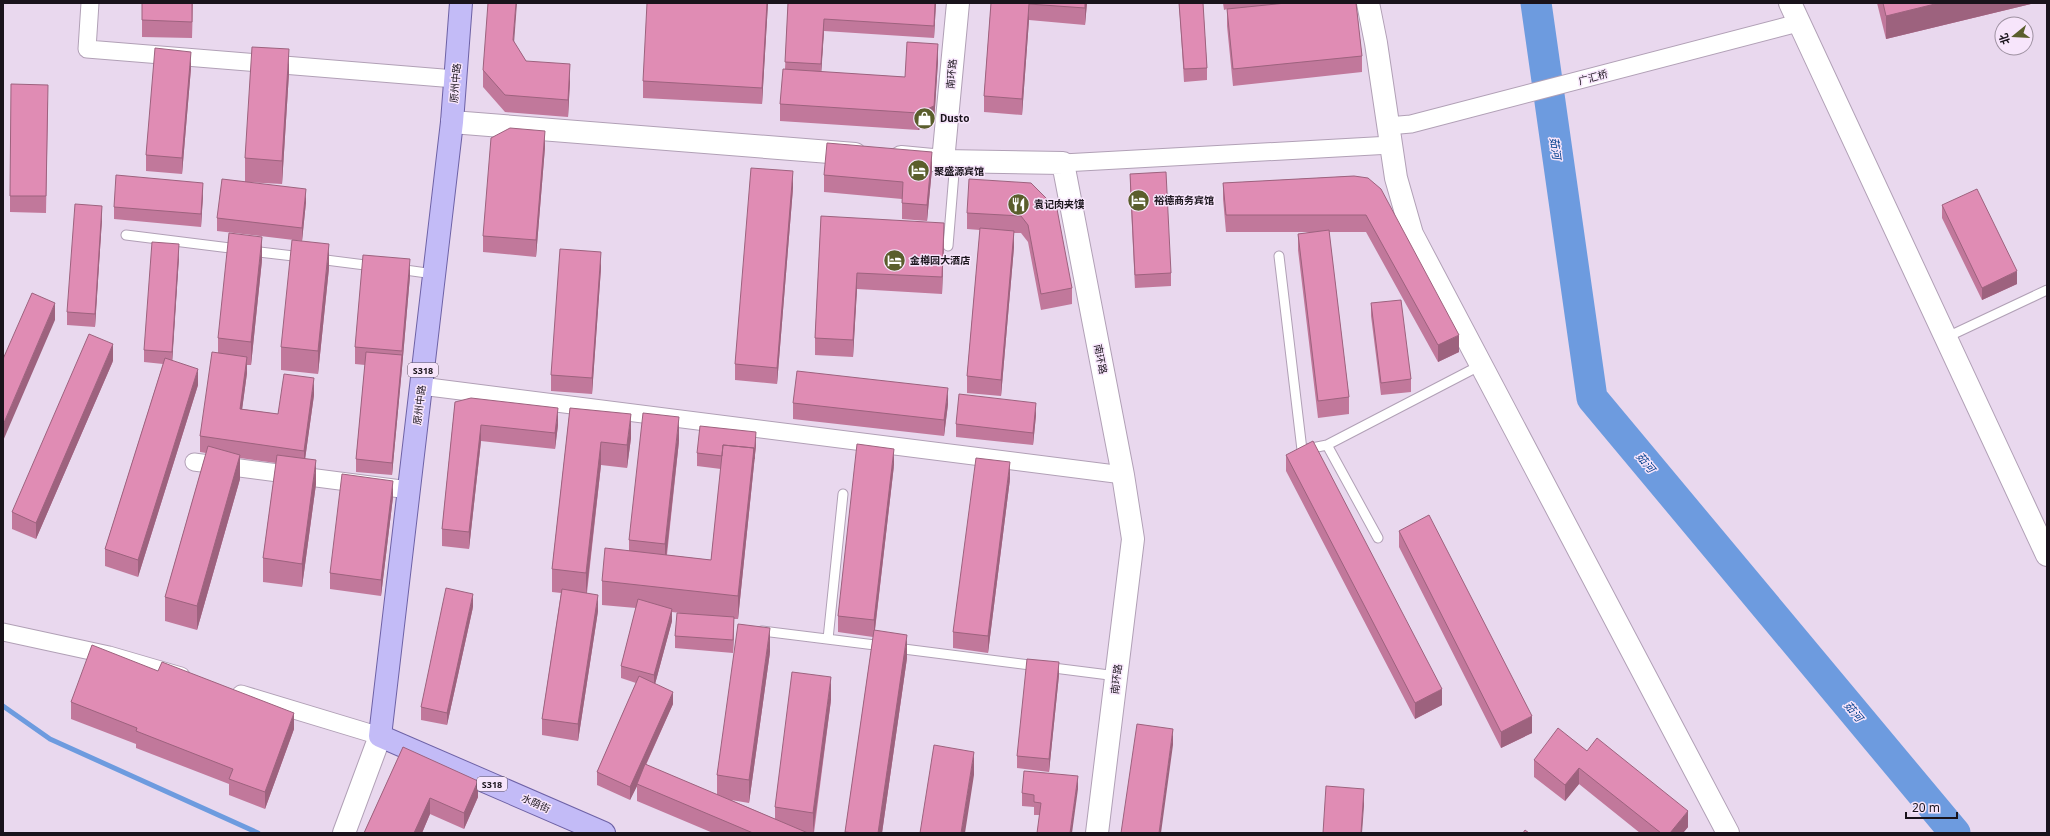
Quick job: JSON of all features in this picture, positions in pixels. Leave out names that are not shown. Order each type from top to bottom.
[{"type":"main road","name":"原州中路","points":[[380,736],[452,122],[461,3]]},
{"type":"main road","name":"水荫街","points":[[380,736],[604,833]]},
{"type":"street","points":[[90,3],[87,49],[455,79]]},
{"type":"street","name":"南环路","points":[[949,161],[958,3]]},
{"type":"street","points":[[1368,3],[1396,178],[1412,234],[1728,833]]},
{"type":"street","points":[[1790,3],[2047,555]]},
{"type":"street","name":"广汇桥","points":[[1063,163],[1389,136],[1411,124],[1798,23]]},
{"type":"street","points":[[452,122],[949,161],[1063,163]]},
{"type":"street","name":"南环路","points":[[1063,163],[1123,475],[1133,539],[1097,833]]},
{"type":"street","points":[[421,386],[1123,475]]},
{"type":"street","points":[[194,462],[409,490]]},
{"type":"street","points":[[3,632],[109,655],[200,682]]},
{"type":"street","points":[[222,688],[380,736],[344,833]]},
{"type":"lane","points":[[948,246],[949,161]]},
{"type":"lane","points":[[126,235],[434,274]]},
{"type":"lane","points":[[1279,256],[1302,450],[1327,445],[1481,365]]},
{"type":"lane","points":[[1945,338],[2047,290]]},
{"type":"lane","points":[[1327,445],[1378,538]]},
{"type":"lane","points":[[828,639],[843,494]]},
{"type":"lane","points":[[762,631],[1117,676]]},
{"type":"building","points":[[142,3],[192,3],[192,22],[142,20]]},
{"type":"building","points":[[488,3],[516,3],[513,40],[526,61],[570,64],[568,100],[505,95],[483,70]]},
{"type":"building","points":[[647,3],[767,3],[762,88],[643,81]]},
{"type":"building","points":[[788,3],[935,3],[934,26],[824,19],[821,64],[785,62]]},
{"type":"building","points":[[991,3],[1085,3],[1085,8],[1029,4],[1022,99],[984,96]]},
{"type":"building","points":[[1179,3],[1203,3],[1207,68],[1184,69]]},
{"type":"building","points":[[1286,3],[1356,3],[1362,56],[1233,69],[1227,9]]},
{"type":"building","points":[[1883,3],[1939,3],[1886,16]]},
{"type":"building","points":[[907,42],[938,44],[934,106],[918,113],[780,104],[783,69],[905,77]]},
{"type":"building","points":[[252,47],[289,49],[282,161],[245,158]]},
{"type":"building","points":[[155,48],[191,52],[182,158],[146,155]]},
{"type":"building","points":[[11,84],[48,85],[46,196],[10,196]]},
{"type":"building","points":[[510,128],[545,131],[536,240],[483,236],[491,138]]},
{"type":"building","points":[[827,143],[932,152],[927,205],[902,203],[903,182],[824,175]]},
{"type":"building","points":[[751,168],[793,171],[777,368],[735,364]]},
{"type":"building","points":[[1166,172],[1171,273],[1135,275],[1130,174]]},
{"type":"building","points":[[116,175],[203,183],[201,214],[114,207]]},
{"type":"building","points":[[1354,176],[1368,178],[1381,189],[1459,335],[1438,345],[1366,215],[1226,215],[1223,183]]},
{"type":"building","points":[[222,179],[306,189],[302,228],[217,218]]},
{"type":"building","points":[[969,179],[1031,183],[1057,209],[1072,288],[1041,294],[1028,225],[1021,216],[967,213]]},
{"type":"building","points":[[1977,189],[2017,271],[1982,288],[1942,205]]},
{"type":"building","points":[[75,204],[102,206],[95,314],[67,312]]},
{"type":"building","points":[[821,216],[944,223],[942,277],[857,273],[853,340],[815,338]]},
{"type":"building","points":[[980,228],[1014,231],[1001,380],[967,376]]},
{"type":"building","points":[[1329,230],[1349,397],[1318,401],[1298,234]]},
{"type":"building","points":[[229,233],[262,237],[251,342],[218,338]]},
{"type":"building","points":[[292,240],[329,244],[318,351],[281,347]]},
{"type":"building","points":[[152,242],[179,244],[172,352],[144,350]]},
{"type":"building","points":[[560,249],[601,252],[592,378],[551,375]]},
{"type":"building","points":[[363,255],[410,259],[402,351],[355,347]]},
{"type":"building","points":[[32,293],[55,303],[3,425],[3,359]]},
{"type":"building","points":[[1401,300],[1411,379],[1381,383],[1371,303]]},
{"type":"building","points":[[89,334],[113,344],[36,523],[12,512]]},
{"type":"building","points":[[212,352],[247,357],[240,409],[278,414],[284,374],[314,378],[304,451],[200,436]]},
{"type":"building","points":[[366,352],[402,355],[392,463],[356,459]]},
{"type":"building","points":[[165,358],[198,369],[138,560],[105,549]]},
{"type":"building","points":[[797,371],[948,388],[944,420],[793,403]]},
{"type":"building","points":[[959,394],[1036,403],[1033,433],[956,424]]},
{"type":"building","points":[[471,398],[558,408],[555,433],[481,425],[469,532],[442,529],[455,402]]},
{"type":"building","points":[[570,408],[631,414],[627,445],[601,442],[586,573],[552,569]]},
{"type":"building","points":[[643,413],[679,417],[665,544],[629,540]]},
{"type":"building","points":[[700,426],[756,432],[754,459],[754,448],[723,445],[722,456],[697,453]]},
{"type":"building","points":[[1313,441],[1442,689],[1415,703],[1286,455]]},
{"type":"building","points":[[857,444],[894,449],[874,620],[838,616]]},
{"type":"building","points":[[723,445],[754,448],[738,596],[602,581],[605,548],[711,560]]},
{"type":"building","points":[[208,446],[240,455],[197,606],[165,597]]},
{"type":"building","points":[[277,455],[316,460],[302,564],[263,558]]},
{"type":"building","points":[[976,458],[1010,462],[988,636],[953,632]]},
{"type":"building","points":[[342,474],[393,481],[381,580],[330,573]]},
{"type":"building","points":[[1429,515],[1532,716],[1501,732],[1399,531]]},
{"type":"building","points":[[446,588],[473,594],[447,713],[421,707]]},
{"type":"building","points":[[562,589],[598,595],[578,724],[542,719]]},
{"type":"building","points":[[638,599],[672,609],[654,675],[621,666]]},
{"type":"building","points":[[677,613],[734,617],[733,640],[675,636]]},
{"type":"building","points":[[738,624],[770,628],[749,780],[717,775]]},
{"type":"building","points":[[874,630],[907,635],[878,833],[845,832]]},
{"type":"building","points":[[92,645],[158,671],[162,662],[294,713],[265,792],[229,779],[233,769],[136,731],[137,728],[71,702]]},
{"type":"building","points":[[1027,659],[1059,662],[1049,759],[1017,756]]},
{"type":"building","points":[[792,672],[831,677],[813,813],[775,807]]},
{"type":"building","points":[[639,676],[673,692],[630,787],[597,772]]},
{"type":"building","points":[[1137,724],[1173,729],[1159,833],[1121,833]]},
{"type":"building","points":[[1558,728],[1587,751],[1597,738],[1688,811],[1670,833],[1661,833],[1579,768],[1565,785],[1534,760]]},
{"type":"building","points":[[934,745],[974,752],[961,833],[920,833]]},
{"type":"building","points":[[403,747],[478,781],[464,813],[430,798],[414,833],[364,833]]},
{"type":"building","points":[[645,764],[808,833],[753,833],[637,784]]},
{"type":"building","points":[[1024,771],[1078,776],[1070,833],[1037,833],[1041,803],[1034,802],[1034,795],[1022,793]]},
{"type":"building","points":[[1326,786],[1364,789],[1361,833],[1323,833]]},
{"type":"waterway","name":"茹河","points":[[1536,3],[1592,398],[1955,833]]},
{"type":"waterway","points":[[3,706],[50,739],[258,833]]},
{"type":"place","name":"Dusto","points":[[925,118]]},
{"type":"place","name":"聚盛源宾馆","points":[[918,171]]},
{"type":"place","name":"裕德商务宾馆","points":[[1138,200]]},
{"type":"place","name":"袁记肉夹馍","points":[[1018,204]]},
{"type":"place","name":"金樽园大酒店","points":[[895,260]]}]
